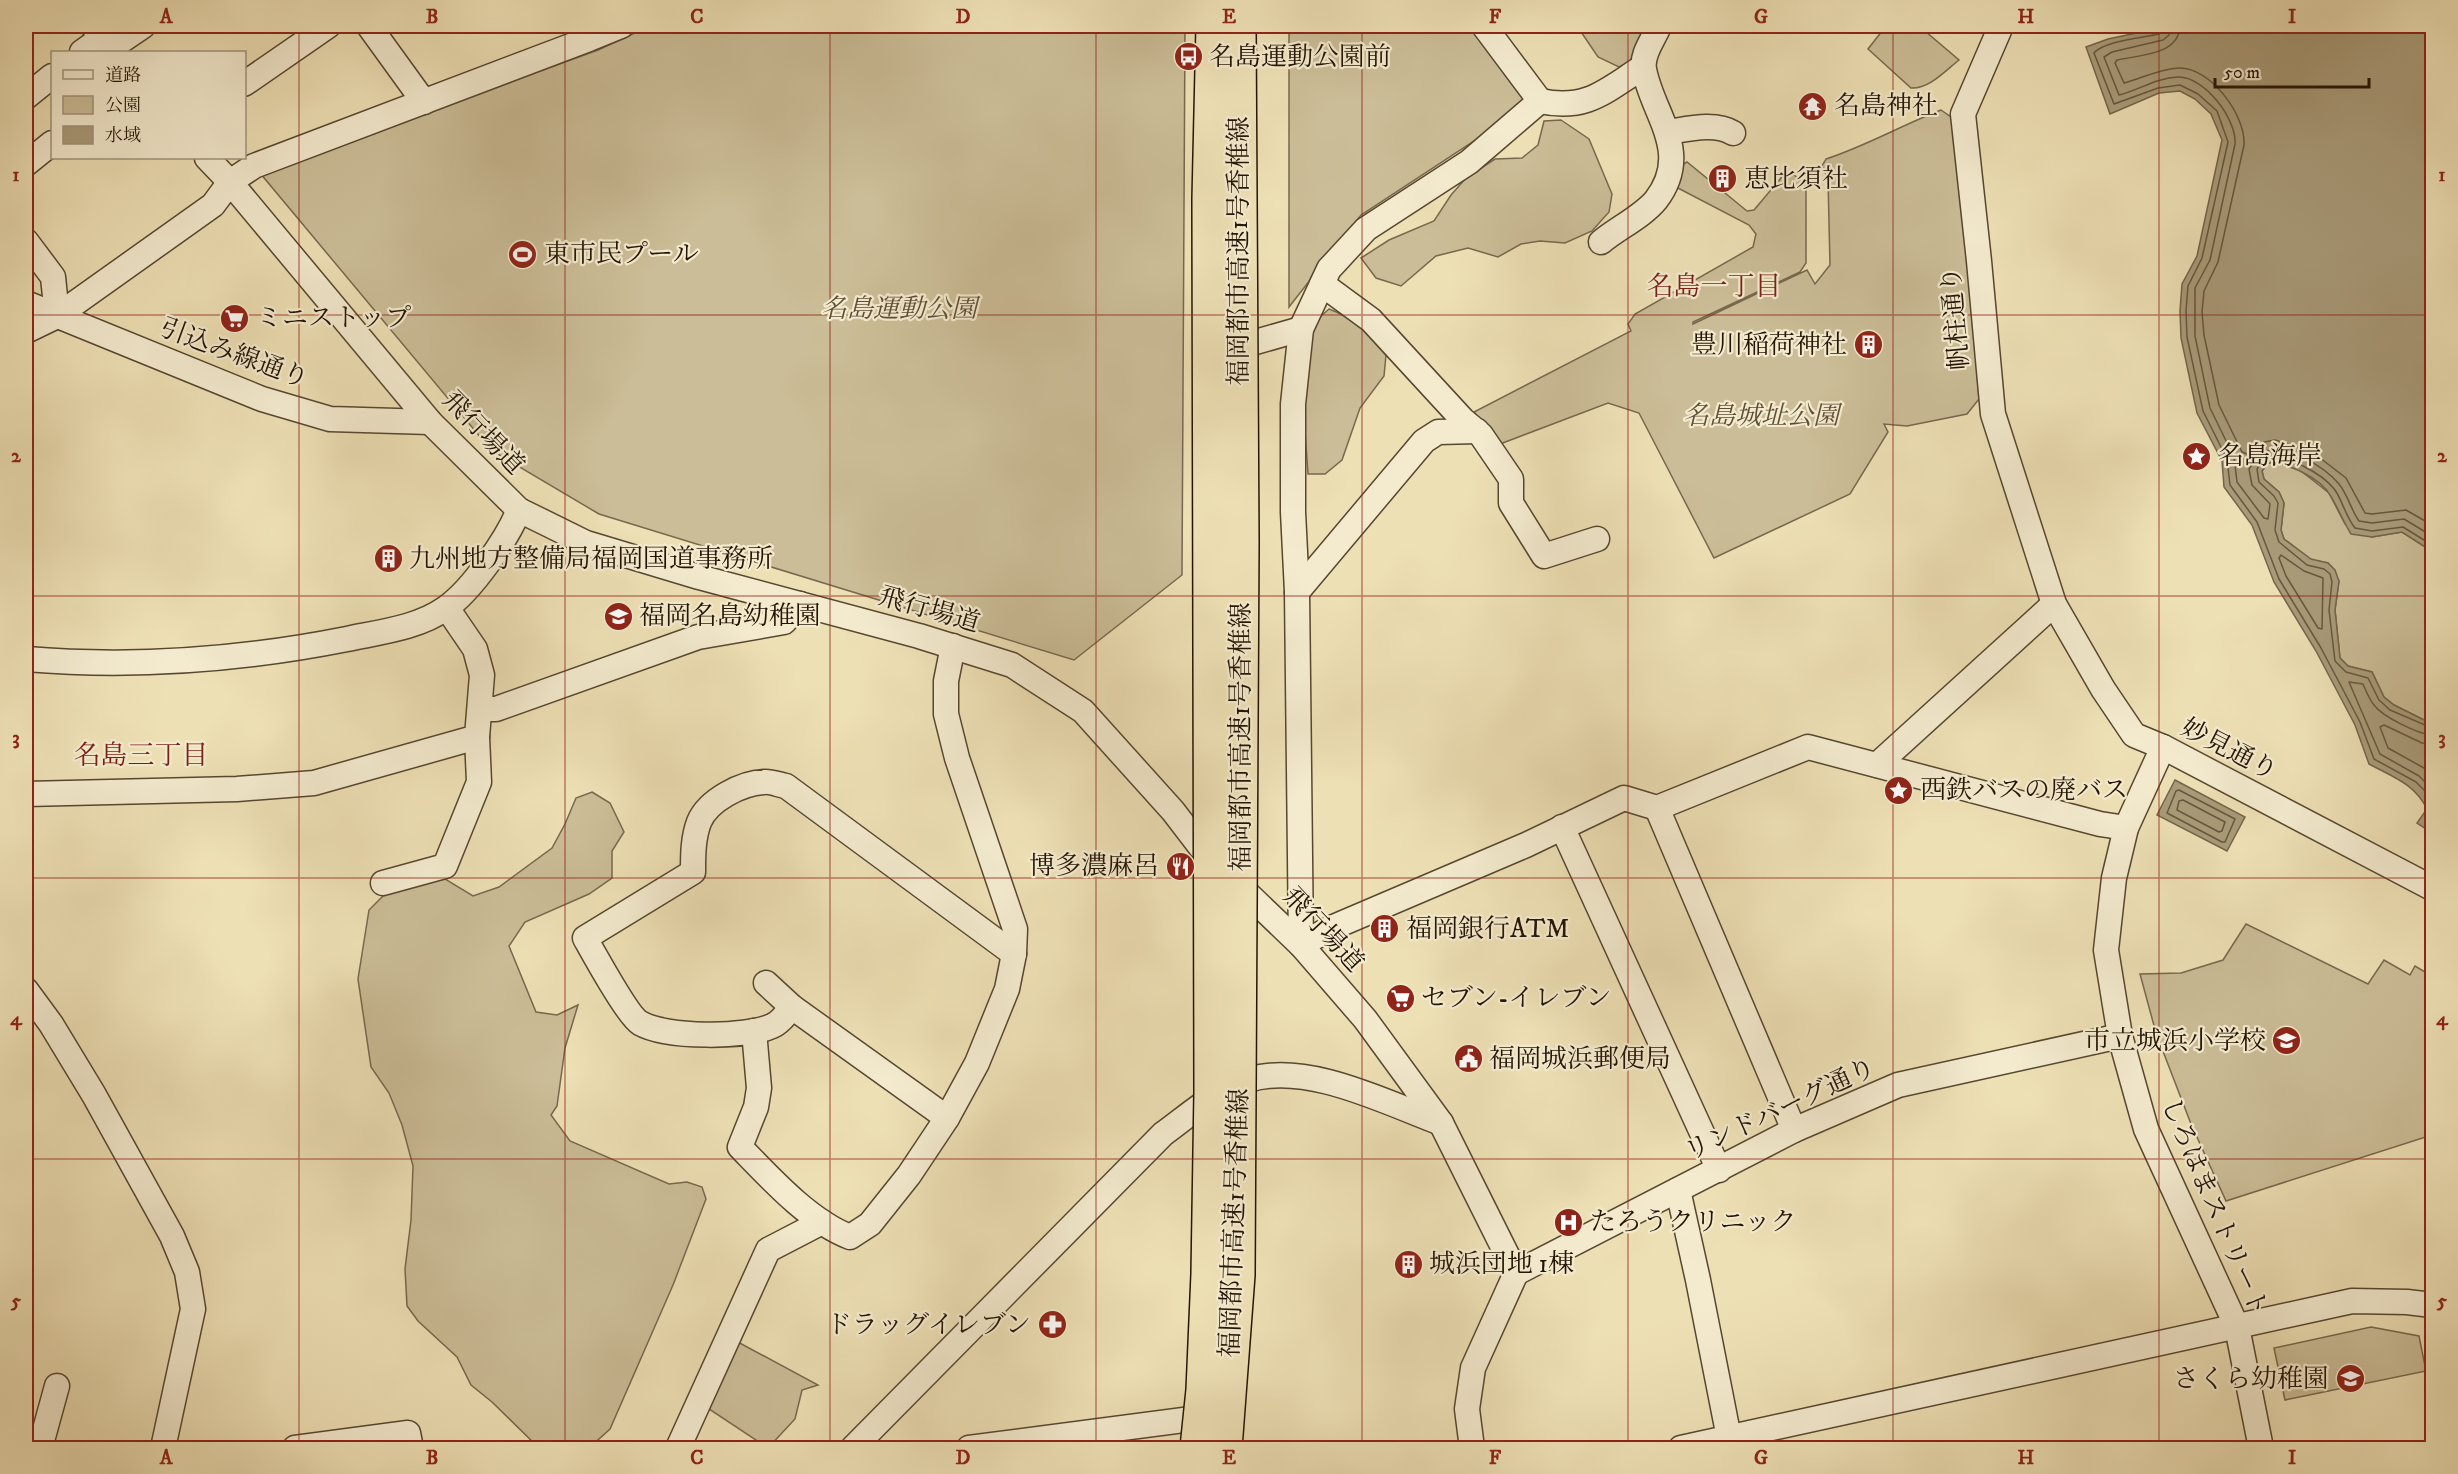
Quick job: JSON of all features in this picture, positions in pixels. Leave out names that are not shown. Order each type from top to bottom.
[{"type":"highway","name":"福岡都市高速1号香椎線","points":[[1197,1438],[1203,1390],[1206,1321],[1211,1079],[1209,199],[1213,26]]},
{"type":"highway","name":"福岡都市高速1号香椎線","points":[[1225,1449],[1238,1275],[1242,554],[1239,26]]},
{"type":"street","points":[[84,51],[144,26]]},
{"type":"street","points":[[246,83],[328,26]]},
{"type":"street","points":[[369,26],[424,102]]},
{"type":"street","points":[[26,331],[57,316],[213,205],[230,182],[254,166],[424,102],[586,32],[621,26]]},
{"type":"street","points":[[969,1449],[1197,1438],[1209,1230],[1211,1099],[1204,1049],[1206,854],[1196,345],[1197,26]]},
{"type":"street","points":[[1225,1449],[1248,1080],[1253,898],[1252,343],[1243,26]]},
{"type":"street","points":[[1484,26],[1539,100],[1554,104],[1582,103],[1605,92],[1643,67]]},
{"type":"street","points":[[1601,242],[1620,226],[1646,210],[1657,199],[1669,176],[1671,155],[1668,132],[1643,67],[1646,53],[1659,26]]},
{"type":"street","name":"帆柱通り","points":[[2001,26],[1963,114],[1992,414],[2054,604]]},
{"type":"street","points":[[26,97],[51,77]]},
{"type":"street","points":[[1539,100],[1469,162],[1366,229],[1329,269],[1301,329],[1293,404],[1301,945],[1329,929],[1624,798],[1657,808],[1808,747],[2100,824],[2126,828]]},
{"type":"street","points":[[1668,132],[1699,128],[1726,129],[1733,133]]},
{"type":"street","points":[[26,164],[51,144]]},
{"type":"street","name":"飛行場道","points":[[208,159],[230,182],[430,422],[519,510],[586,543],[1012,665],[1083,711],[1173,811],[1206,854],[1301,945],[1365,1019],[1441,1123],[1516,1273]]},
{"type":"street","points":[[26,241],[52,277],[57,316]]},
{"type":"street","points":[[1322,284],[1371,320],[1463,420],[1477,431],[1510,479],[1511,503],[1544,556],[1597,539]]},
{"type":"street","name":"引込み線通り","points":[[26,303],[262,399],[330,419],[430,422]]},
{"type":"street","points":[[1196,345],[1252,343],[1301,329]]},
{"type":"street","points":[[1297,592],[1424,441],[1438,432],[1477,431]]},
{"type":"street","points":[[26,658],[130,664],[218,659],[317,645],[388,631],[427,619],[447,608],[487,563],[510,529],[519,510]]},
{"type":"street","points":[[481,710],[496,709],[698,637],[784,622],[800,604]]},
{"type":"street","points":[[1876,765],[2054,604]]},
{"type":"street","name":"妙見通り","points":[[2054,604],[2103,689],[2134,735],[2163,747],[2433,888]]},
{"type":"street","points":[[382,883],[445,866],[479,782],[477,738],[482,675],[475,649],[447,608]]},
{"type":"street","points":[[754,1031],[759,1088],[756,1107],[740,1147],[775,1183],[822,1222],[831,1229],[850,1237],[870,1224],[909,1175],[947,1118],[981,1054],[1007,989],[1014,954],[1015,928],[957,758],[946,714],[946,681],[952,646]]},
{"type":"street","points":[[26,794],[237,789],[314,783],[477,738]]},
{"type":"street","name":"しろはまストリート","points":[[2163,747],[2126,828],[2114,878],[2106,951],[2120,1036],[2146,1129],[2237,1328],[2261,1449]]},
{"type":"street","points":[[792,1007],[774,1026],[754,1031],[704,1035],[664,1031],[639,1023],[617,993],[585,938],[693,872],[694,841],[700,819],[714,803],[740,787],[765,781],[786,786],[1014,954]]},
{"type":"street","points":[[1657,808],[1794,1130]]},
{"type":"street","points":[[1562,827],[1719,1170]]},
{"type":"street","points":[[766,983],[792,1007],[947,1118]]},
{"type":"street","points":[[26,990],[51,1024],[94,1095],[172,1236],[187,1272],[193,1309],[163,1449]]},
{"type":"street","name":"リンドバーグ通り","points":[[1516,1273],[1794,1130],[1898,1085],[2120,1036]]},
{"type":"street","points":[[853,1449],[1163,1134],[1211,1099],[1248,1080],[1281,1074],[1351,1086],[1441,1123]]},
{"type":"street","points":[[1678,1191],[1730,1443]]},
{"type":"street","points":[[678,1449],[768,1250],[822,1222]]},
{"type":"street","points":[[1472,1449],[1467,1409],[1473,1368],[1516,1273]]},
{"type":"street","points":[[1681,1449],[1730,1443],[2352,1301],[2433,1305]]},
{"type":"street","points":[[40,1449],[57,1386]]},
{"type":"street","points":[[296,1449],[408,1433],[411,1449]]},
{"type":"green space","name":"名島運動公園","points":[[650,26],[1185,26],[1182,575],[1074,660],[599,514],[491,450],[260,173],[598,50]]},
{"type":"green space","points":[[1289,26],[1474,26],[1532,103],[1361,215],[1289,307]]},
{"type":"green space","points":[[1577,26],[1673,26],[1635,60],[1619,67],[1598,57]]},
{"type":"green space","points":[[1886,26],[1919,26],[1959,60],[1924,86],[1911,88],[1868,49]]},
{"type":"green space","name":"名島城址公園","points":[[1941,110],[1951,117],[1968,258],[1979,399],[1967,414],[1907,426],[1884,424],[1888,432],[1850,494],[1714,558],[1639,413],[1608,403],[1500,444],[1474,412],[1631,331],[1628,324],[1635,314],[1753,247],[1756,234],[1749,225],[1676,187],[1678,167],[1687,162],[1747,211],[1754,210],[1786,172],[1792,173],[1806,186],[1806,263],[1800,272],[1693,324],[1807,270],[1815,284],[1830,265],[1828,179],[1822,166],[1826,159]]},
{"type":"green space","points":[[1561,120],[1589,139],[1612,194],[1609,212],[1592,231],[1565,243],[1540,241],[1521,244],[1498,257],[1468,248],[1436,256],[1401,286],[1376,278],[1361,258],[1389,240],[1434,221],[1451,195],[1466,178],[1495,159],[1522,158],[1538,145],[1544,121]]},
{"type":"green space","points":[[1329,309],[1354,322],[1380,347],[1386,355],[1384,376],[1360,408],[1342,460],[1325,474],[1308,474],[1304,416],[1313,323]]},
{"type":"green space","points":[[2276,462],[2301,471],[2329,493],[2345,524],[2372,537],[2402,532],[2427,548],[2432,557],[2432,724],[2394,705],[2384,697],[2372,672],[2348,666],[2340,658],[2335,610],[2339,581],[2328,563],[2311,560],[2284,539],[2281,530],[2284,503],[2279,492],[2264,479],[2262,471],[2268,463]]},
{"type":"green space","points":[[592,792],[610,803],[624,832],[612,851],[612,878],[589,894],[525,922],[509,946],[536,1012],[557,1015],[578,1005],[565,1048],[557,1106],[551,1115],[570,1141],[669,1184],[687,1182],[702,1187],[706,1199],[673,1285],[610,1429],[589,1448],[539,1448],[492,1402],[471,1385],[457,1357],[418,1321],[407,1306],[405,1269],[411,1220],[413,1166],[402,1125],[389,1093],[371,1067],[358,979],[369,910],[391,888],[432,871],[473,896],[499,887],[552,848],[576,798]]},
{"type":"green space","points":[[2246,924],[2368,984],[2384,960],[2410,975],[2415,966],[2432,976],[2432,1135],[2226,1201],[2191,1124],[2156,1033],[2140,974],[2181,973],[2223,960]]},
{"type":"green space","points":[[2371,1327],[2419,1336],[2426,1371],[2285,1400],[2274,1348]]},
{"type":"green space","points":[[736,1341],[818,1385],[802,1390],[795,1419],[768,1448],[706,1407]]},
{"type":"water","points":[[2170,26],[2432,26],[2432,557],[2427,548],[2402,532],[2372,537],[2351,534],[2325,489],[2302,472],[2275,463],[2268,463],[2262,471],[2264,479],[2279,492],[2284,503],[2281,530],[2284,539],[2311,559],[2328,563],[2335,570],[2339,581],[2335,610],[2340,658],[2348,666],[2372,672],[2384,697],[2394,705],[2432,724],[2432,833],[2417,823],[2427,809],[2416,793],[2402,782],[2369,764],[2355,725],[2316,651],[2274,582],[2252,525],[2224,487],[2222,461],[2197,413],[2181,338],[2182,284],[2197,256],[2222,140],[2211,114],[2195,99],[2180,91],[2159,93],[2110,114],[2086,47],[2108,39]]},
{"type":"water","points":[[2175,780],[2245,817],[2227,851],[2157,815]]},
{"type":"place","name":"名島運動公園前","points":[[1188,57]]},
{"type":"place","name":"名島神社","points":[[1813,106]]},
{"type":"place","name":"恵比須社","points":[[1723,179]]},
{"type":"place","name":"東市民プール","points":[[523,254]]},
{"type":"place","name":"ミニストップ","points":[[235,318]]},
{"type":"place","name":"豊川稲荷神社","points":[[1868,345]]},
{"type":"place","name":"名島海岸","points":[[2197,456]]},
{"type":"place","name":"九州地方整備局福岡国道事務所","points":[[388,559]]},
{"type":"place","name":"福岡名島幼稚園","points":[[618,616]]},
{"type":"place","name":"西鉄バスの廃バス","points":[[1899,790]]},
{"type":"place","name":"博多濃麻呂","points":[[1180,866]]},
{"type":"place","name":"福岡銀行ATM","points":[[1385,929]]},
{"type":"place","name":"セブン-イレブン","points":[[1400,998]]},
{"type":"place","name":"市立城浜小学校","points":[[2287,1041]]},
{"type":"place","name":"福岡城浜郵便局","points":[[1468,1059]]},
{"type":"place","name":"たろうクリニック","points":[[1569,1222]]},
{"type":"place","name":"城浜団地 1棟","points":[[1408,1264]]},
{"type":"place","name":"ドラッグイレブン","points":[[1052,1325]]},
{"type":"place","name":"さくら幼稚園","points":[[2350,1379]]},
{"type":"district","name":"名島一丁目","points":[[1714,287]]},
{"type":"district","name":"名島三丁目","points":[[141,756]]}]
